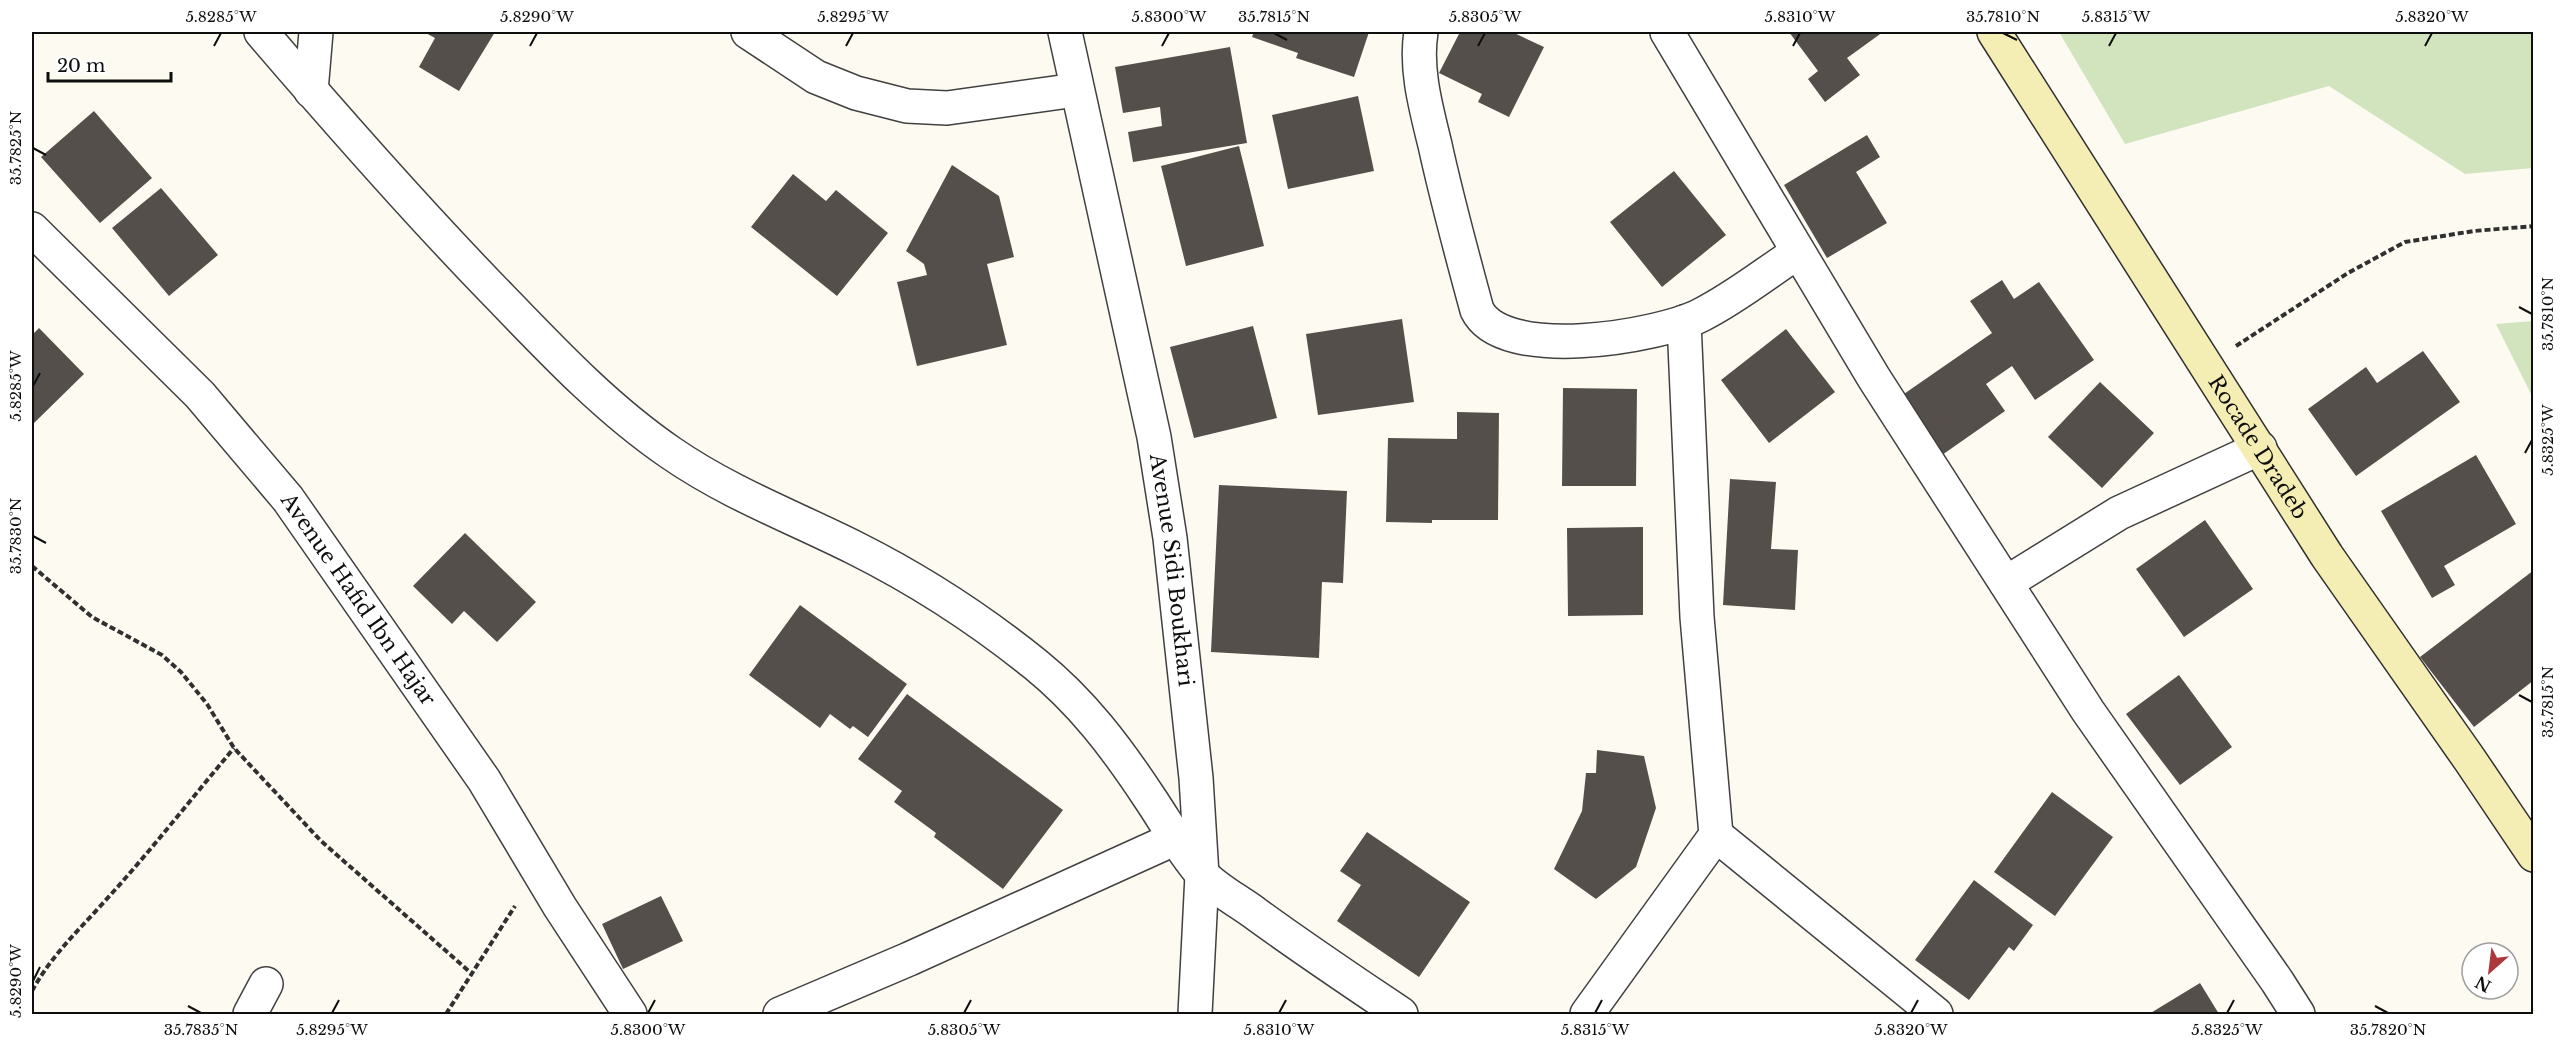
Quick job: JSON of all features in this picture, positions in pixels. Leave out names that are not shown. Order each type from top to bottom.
[{"type":"street","points":[[261,32],[386,176],[473,269],[606,403],[639,430],[700,473],[738,494],[813,527],[894,568],[972,617],[1010,645],[1070,695],[1097,723],[1125,760],[1202,875],[1401,1014]]},
{"type":"street","points":[[311,91],[316,32]]},
{"type":"street","points":[[748,32],[816,77],[881,101],[907,106],[947,108],[1077,90]]},
{"type":"street","name":"Avenue Sidi Boukhari","points":[[1065,32],[1154,436],[1170,538],[1196,778],[1202,875],[1195,1014]]},
{"type":"street","points":[[1421,32],[1419,56],[1426,106],[1476,310],[1481,318],[1504,334],[1536,340],[1647,333],[1683,322],[1720,304],[1798,252]]},
{"type":"street","points":[[1668,32],[1874,378],[2088,711],[2298,1014]]},
{"type":"street","name":"Rocade Dradeb","points":[[1994,32],[2327,556],[2470,759],[2534,855]]},
{"type":"street","name":"Avenue Hafid Ibn Hajar","points":[[32,229],[200,395],[288,499],[484,780],[538,871],[630,1014]]},
{"type":"street","points":[[1587,1014],[1716,835],[1697,617],[1683,322]]},
{"type":"street","points":[[2006,583],[2119,513],[2260,448]]},
{"type":"street","points":[[1716,835],[1936,1014]]},
{"type":"street","points":[[780,1014],[909,959],[1176,838]]},
{"type":"street","points":[[249,1014],[266,984]]},
{"type":"path","points":[[2206,367],[2348,273],[2405,242],[2474,231],[2534,226]]},
{"type":"path","points":[[32,566],[92,617],[148,647],[172,663],[193,684],[234,748],[321,841],[471,973]]},
{"type":"path","points":[[32,991],[49,963],[66,942],[104,902],[234,748]]},
{"type":"path","points":[[446,1014],[538,871]]},
{"type":"green space","points":[[2059,32],[2533,32],[2533,168],[2465,174],[2329,86],[2125,144]]},
{"type":"green space","points":[[2534,321],[2533,398],[2496,324]]},
{"type":"building","points":[[424,32],[495,32],[459,91],[419,67],[435,38]]},
{"type":"building","points":[[1254,32],[1369,32],[1354,77],[1296,58],[1298,53],[1252,37]]},
{"type":"building","points":[[1460,32],[1512,32],[1544,47],[1509,117],[1478,102],[1482,94],[1439,73]]},
{"type":"building","points":[[1789,32],[1883,32],[1847,58],[1860,75],[1825,102],[1808,79],[1818,71]]},
{"type":"building","points":[[1230,47],[1247,143],[1133,162],[1128,132],[1162,126],[1160,107],[1123,113],[1115,67]]},
{"type":"building","points":[[1358,96],[1374,171],[1288,189],[1272,115]]},
{"type":"building","points":[[94,111],[152,178],[100,223],[41,157]]},
{"type":"building","points":[[1867,135],[1880,157],[1856,172],[1887,223],[1827,258],[1784,185]]},
{"type":"building","points":[[1239,146],[1264,246],[1186,266],[1161,166]]},
{"type":"building","points":[[952,165],[999,196],[1014,257],[987,264],[1007,345],[917,366],[897,282],[927,275],[924,264],[906,251]]},
{"type":"building","points":[[1674,171],[1726,235],[1662,287],[1610,222]]},
{"type":"building","points":[[793,174],[826,201],[836,190],[888,233],[837,296],[751,227]]},
{"type":"building","points":[[161,188],[218,255],[169,296],[112,228]]},
{"type":"building","points":[[2002,280],[2014,299],[2039,282],[2094,360],[2035,400],[2012,366],[1986,384],[2005,411],[1942,455],[1901,396],[1992,333],[1970,301]]},
{"type":"building","points":[[1402,319],[1414,402],[1318,415],[1306,334]]},
{"type":"building","points":[[1253,326],[1277,418],[1194,438],[1170,347]]},
{"type":"building","points":[[39,328],[84,374],[32,425],[32,335]]},
{"type":"building","points":[[1786,329],[1835,392],[1769,443],[1721,380]]},
{"type":"building","points":[[2423,351],[2460,402],[2356,476],[2308,409],[2366,367],[2377,383]]},
{"type":"building","points":[[2100,382],[2154,433],[2102,488],[2048,437]]},
{"type":"building","points":[[1563,388],[1637,389],[1636,486],[1562,486]]},
{"type":"building","points":[[1457,412],[1499,413],[1498,520],[1432,520],[1432,523],[1386,522],[1388,438],[1457,439]]},
{"type":"building","points":[[2476,455],[2516,524],[2444,566],[2455,585],[2432,598],[2381,511]]},
{"type":"building","points":[[1730,479],[1776,482],[1771,549],[1798,550],[1795,610],[1723,605]]},
{"type":"building","points":[[1219,485],[1347,491],[1343,583],[1322,582],[1319,658],[1211,652]]},
{"type":"building","points":[[2205,520],[2253,589],[2184,637],[2136,569]]},
{"type":"building","points":[[1643,527],[1643,615],[1568,616],[1567,528]]},
{"type":"building","points":[[465,533],[536,602],[497,642],[464,611],[452,624],[413,586]]},
{"type":"building","points":[[2534,570],[2534,680],[2474,727],[2420,657]]},
{"type":"building","points":[[800,605],[907,684],[868,737],[853,726],[850,729],[830,714],[820,728],[749,675]]},
{"type":"building","points":[[2179,675],[2232,747],[2180,785],[2126,714]]},
{"type":"building","points":[[907,694],[1063,810],[1003,889],[934,837],[936,833],[894,802],[902,791],[858,759]]},
{"type":"building","points":[[1597,750],[1644,756],[1656,808],[1636,867],[1596,899],[1554,869],[1582,811],[1586,773],[1596,773]]},
{"type":"building","points":[[2052,792],[2113,837],[2055,916],[1994,872]]},
{"type":"building","points":[[1367,832],[1470,902],[1419,977],[1337,921],[1361,885],[1340,871]]},
{"type":"building","points":[[1974,880],[2033,925],[2014,951],[2009,947],[1969,1000],[1915,960]]},
{"type":"building","points":[[661,896],[683,941],[623,969],[602,924]]},
{"type":"building","points":[[2200,983],[2219,1014],[2149,1014]]}]
